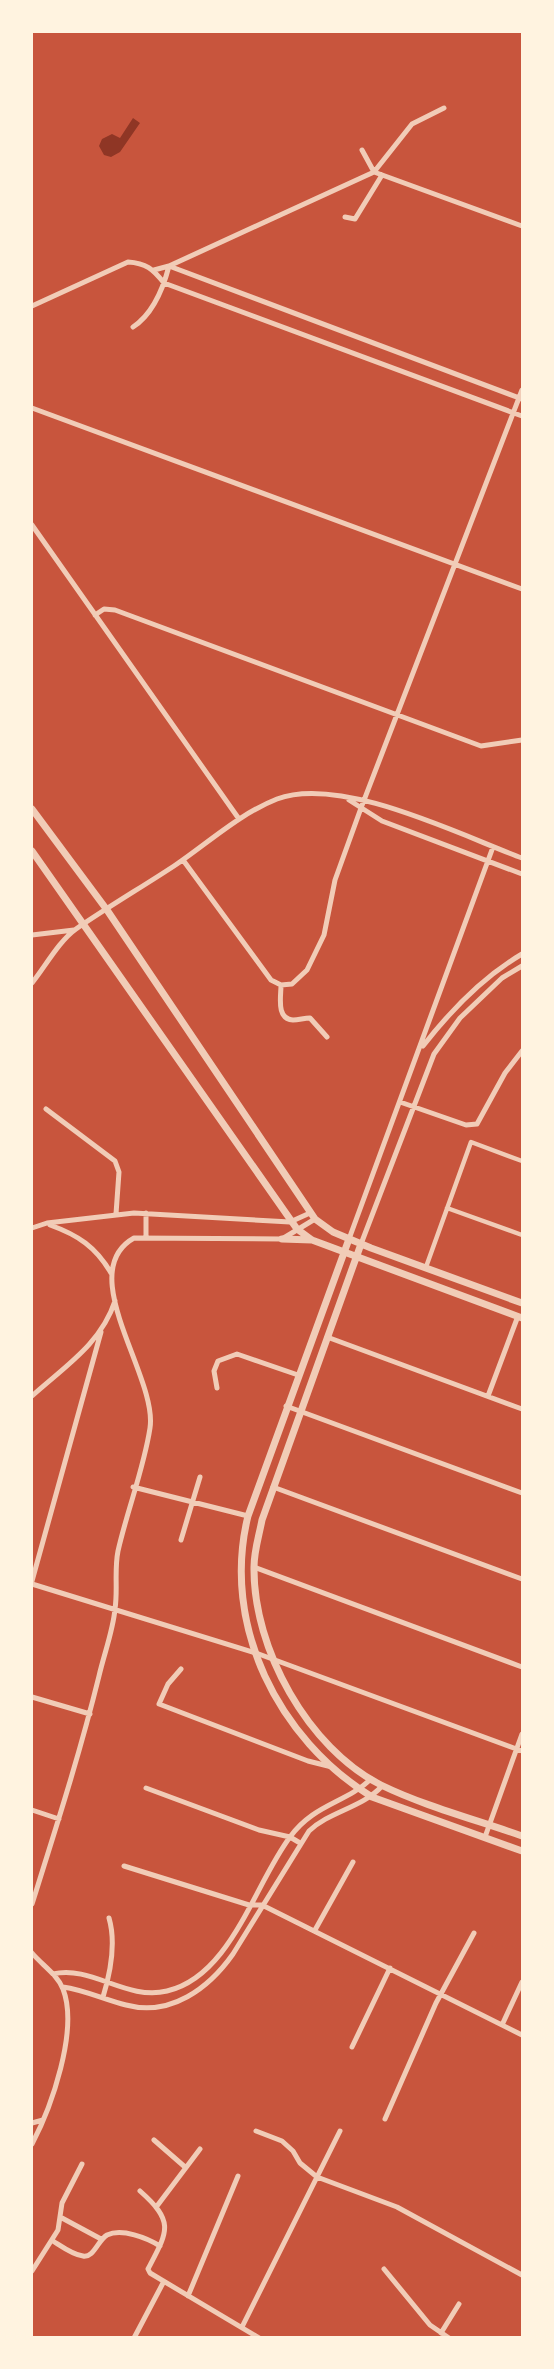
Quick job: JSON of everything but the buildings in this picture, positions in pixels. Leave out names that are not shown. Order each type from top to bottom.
[{"type":"street","points":[[154,270],[374,172],[412,124],[444,108]]},
{"type":"street","points":[[362,150],[374,172],[523,226]]},
{"type":"street","points":[[345,217],[355,219],[382,175]]},
{"type":"street","points":[[32,306],[128,262],[144,264],[154,270],[164,283],[523,416]]},
{"type":"street","points":[[133,327],[145,319],[164,283],[169,265]]},
{"type":"street","points":[[169,265],[521,399]]},
{"type":"street","points":[[183,860],[271,980],[281,985],[292,984],[307,970],[324,935],[335,880],[360,808],[523,390]]},
{"type":"street","points":[[32,408],[523,589]]},
{"type":"street","points":[[32,525],[239,819]]},
{"type":"street","points":[[94,615],[104,609],[115,610],[481,746],[523,740]]},
{"type":"street","points":[[32,935],[74,930],[85,925],[239,819],[271,802],[299,794],[364,800],[523,858]]},
{"type":"street","points":[[347,798],[382,821],[523,874]]},
{"type":"street","points":[[32,809],[107,910],[313,1216],[361,1244],[523,1303]]},
{"type":"street","points":[[493,847],[286,1406],[248,1516],[241,1545],[240,1584],[244,1615],[270,1687],[287,1716],[332,1767],[372,1797],[523,1851]]},
{"type":"street","points":[[32,851],[297,1229],[312,1240],[520,1317],[488,1396]]},
{"type":"street","points":[[32,983],[74,930]]},
{"type":"street","points":[[419,1051],[450,1012],[495,971],[523,954]]},
{"type":"street","points":[[523,966],[502,978],[460,1018],[434,1054],[361,1244],[273,1487],[262,1520],[254,1567],[259,1612],[272,1658],[284,1684],[317,1731],[370,1779],[382,1786],[523,1836]]},
{"type":"street","points":[[281,985],[281,1009],[284,1016],[291,1020],[310,1018],[327,1037]]},
{"type":"street","points":[[400,1102],[466,1125],[480,1121],[492,1094],[523,1051]]},
{"type":"street","points":[[46,1109],[115,1160],[119,1172],[116,1214]]},
{"type":"street","points":[[426,1268],[471,1142],[523,1161]]},
{"type":"street","points":[[447,1208],[523,1235]]},
{"type":"street","points":[[32,1227],[116,1214],[146,1213],[290,1222],[313,1216]]},
{"type":"street","points":[[146,1213],[146,1236]]},
{"type":"street","points":[[282,1239],[313,1216]]},
{"type":"street","points":[[47,1223],[75,1234],[102,1258],[111,1273]]},
{"type":"street","points":[[32,1904],[90,1714],[116,1608],[114,1572],[151,1418],[115,1301],[111,1273],[114,1256],[123,1244],[146,1236],[312,1240]]},
{"type":"street","points":[[115,1301],[101,1332],[32,1583],[272,1658],[520,1750]]},
{"type":"street","points":[[32,1396],[82,1353],[101,1332]]},
{"type":"street","points":[[327,1337],[523,1409]]},
{"type":"street","points":[[217,1388],[214,1371],[218,1361],[237,1354],[298,1375]]},
{"type":"street","points":[[286,1406],[523,1493]]},
{"type":"street","points":[[181,1540],[200,1476]]},
{"type":"street","points":[[134,1487],[248,1516]]},
{"type":"street","points":[[273,1487],[523,1579]]},
{"type":"street","points":[[254,1567],[523,1667]]},
{"type":"street","points":[[181,1668],[168,1684],[159,1704],[308,1761],[332,1767]]},
{"type":"street","points":[[32,1697],[90,1714]]},
{"type":"street","points":[[485,1838],[520,1750],[523,1734]]},
{"type":"street","points":[[53,1974],[77,1973],[133,1992],[169,1991],[197,1978],[214,1962],[290,1837],[309,1816],[330,1802],[360,1789],[370,1779]]},
{"type":"street","points":[[62,1987],[129,2006],[148,2008],[169,2005],[200,1991],[220,1972],[300,1843],[317,1824],[372,1797],[382,1786]]},
{"type":"street","points":[[146,1788],[259,1830],[290,1837],[300,1843]]},
{"type":"street","points":[[32,1811],[59,1819]]},
{"type":"street","points":[[315,1930],[353,1862]]},
{"type":"street","points":[[124,1866],[249,1905],[262,1905],[523,2035]]},
{"type":"street","points":[[103,1997],[113,1930],[109,1918]]},
{"type":"street","points":[[385,2119],[441,1994],[474,1933]]},
{"type":"street","points":[[32,1953],[62,1987],[67,2013],[58,2085],[32,2144]]},
{"type":"street","points":[[352,2047],[390,1968]]},
{"type":"street","points":[[502,2025],[523,1982]]},
{"type":"street","points":[[129,2006],[133,1992]]},
{"type":"street","points":[[32,2123],[43,2120]]},
{"type":"street","points":[[256,2131],[282,2141],[293,2151],[300,2163],[317,2177],[397,2207],[523,2275]]},
{"type":"street","points":[[242,2327],[340,2131]]},
{"type":"street","points":[[154,2140],[185,2167]]},
{"type":"street","points":[[157,2206],[200,2149]]},
{"type":"street","points":[[32,2271],[53,2241],[62,2218],[62,2203],[82,2164]]},
{"type":"street","points":[[188,2296],[238,2176]]},
{"type":"street","points":[[140,2191],[157,2206],[166,2227],[148,2271],[163,2283],[259,2337]]},
{"type":"street","points":[[62,2218],[101,2239]]},
{"type":"street","points":[[53,2241],[83,2256],[89,2255],[108,2234],[127,2234],[160,2246]]},
{"type":"street","points":[[384,2269],[430,2325],[449,2337]]},
{"type":"street","points":[[134,2337],[163,2283]]},
{"type":"street","points":[[441,2333],[459,2304]]},
{"type":"shaded area","points":[[133,118],[140,123],[120,152],[111,157],[104,155],[99,146],[102,139],[112,134],[120,138]]}]
